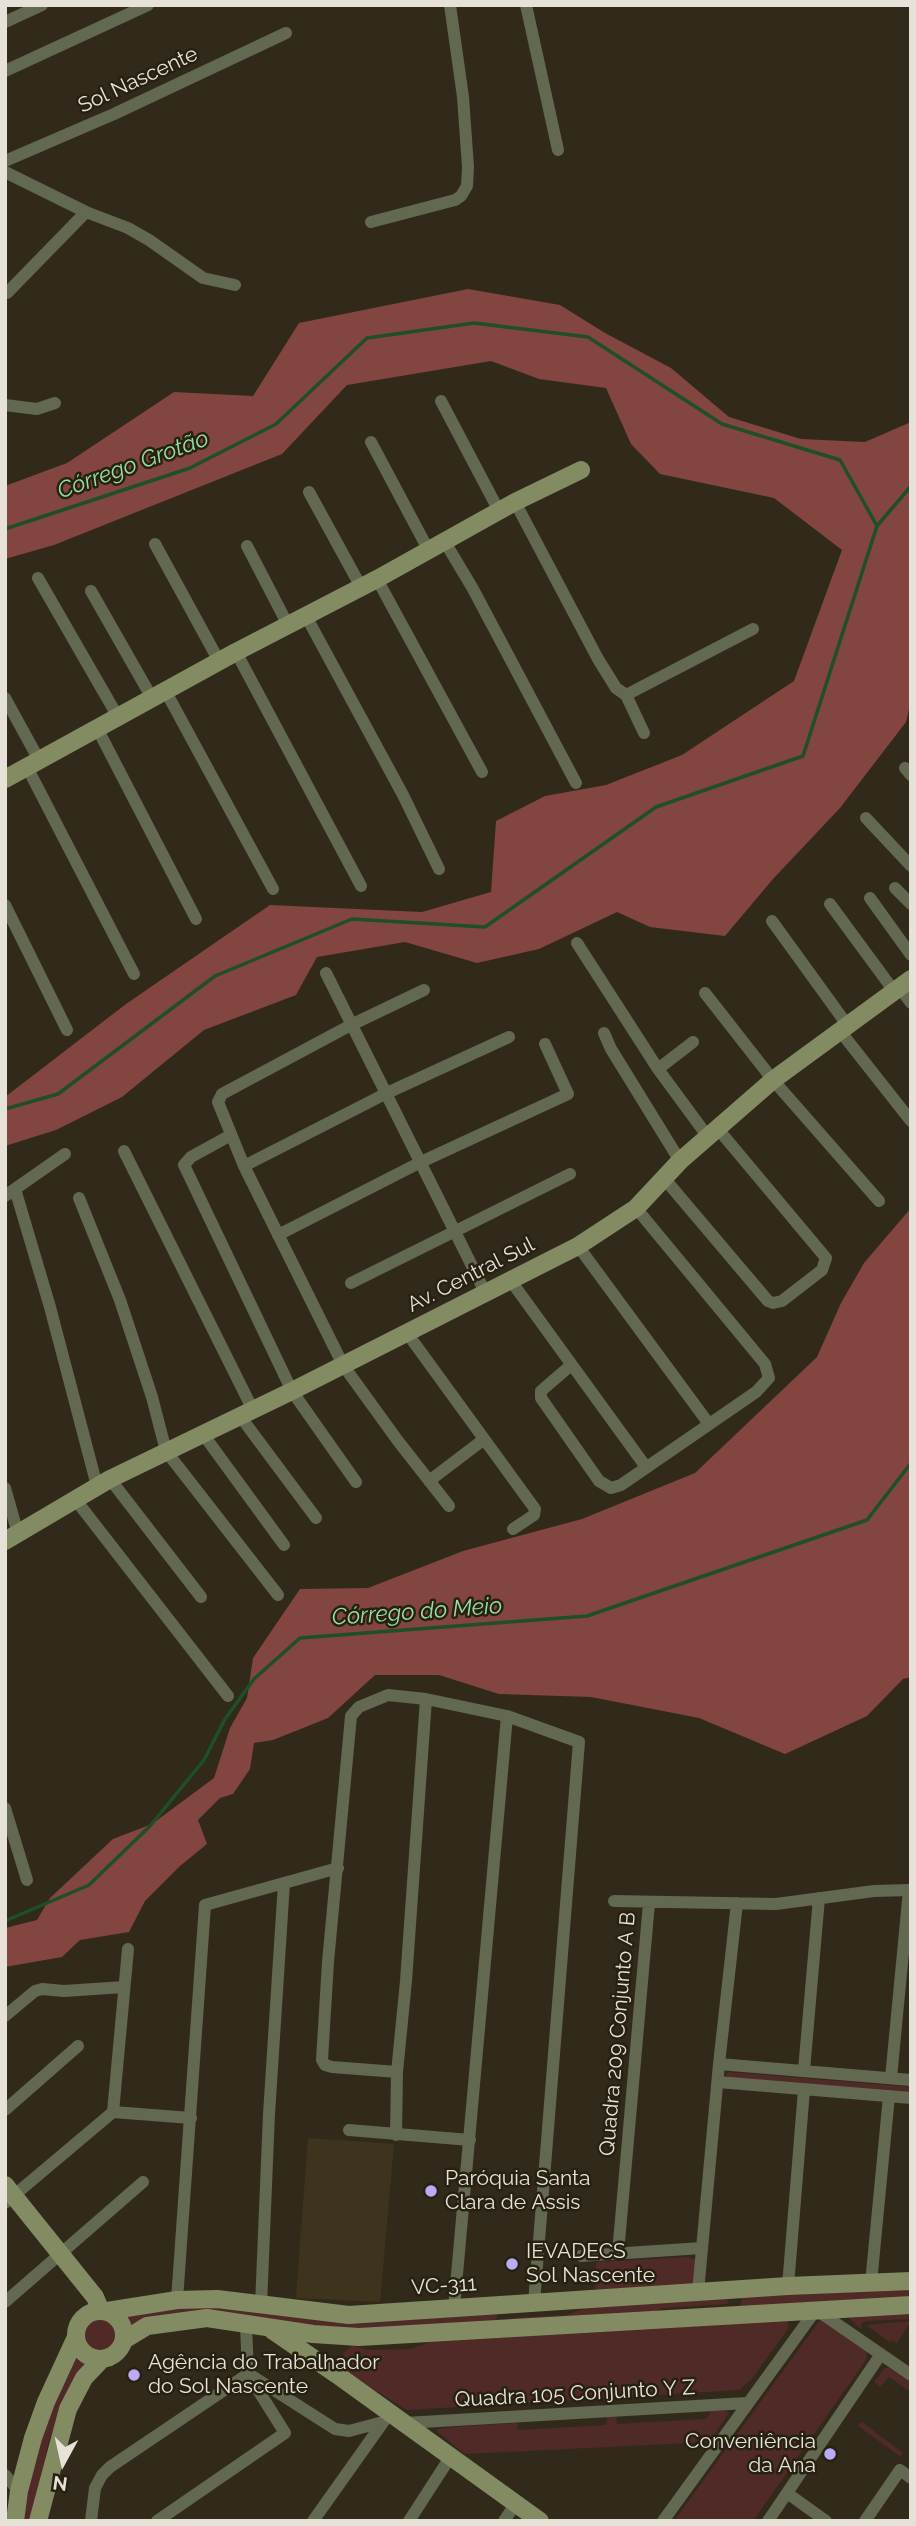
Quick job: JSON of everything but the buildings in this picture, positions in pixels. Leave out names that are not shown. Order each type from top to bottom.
[{"type":"main road","points":[[5,779],[219,661],[437,547],[515,502],[581,470]]},
{"type":"main road","name":"Av. Central Sul","points":[[12,1537],[103,1483],[578,1246],[636,1208],[680,1161],[774,1080],[901,986]]},
{"type":"main road","points":[[8,2194],[61,2253],[95,2297],[102,2311],[119,2319],[125,2333],[116,2353],[102,2359],[84,2378],[68,2409],[38,2521]]},
{"type":"main road","name":"VC-311","points":[[102,2311],[177,2300],[217,2299],[349,2315],[788,2286],[911,2281]]},
{"type":"main road","points":[[662,2320],[675,2315],[725,2312],[733,2307],[735,2300],[724,2292]]},
{"type":"main road","points":[[512,2329],[505,2323],[512,2315],[572,2311],[587,2300]]},
{"type":"main road","points":[[124,2340],[147,2326],[206,2318],[359,2337],[907,2305]]},
{"type":"main road","points":[[15,2521],[19,2491],[33,2438],[80,2322],[85,2316],[102,2311]]},
{"type":"main road","points":[[267,2327],[540,2521]]},
{"type":"main road","points":[[76,2337],[78,2344],[88,2355],[102,2359]]},
{"type":"main road","points":[[336,2374],[332,2361],[336,2351],[343,2342],[359,2337]]},
{"type":"street","points":[[5,22],[42,5]]},
{"type":"street","points":[[5,71],[148,5]]},
{"type":"street","points":[[371,222],[455,200],[467,186],[463,97],[450,5]]},
{"type":"street","points":[[526,5],[558,150]]},
{"type":"street","name":"Sol Nascente","points":[[5,161],[114,114],[286,33]]},
{"type":"street","points":[[5,172],[86,212],[128,228],[203,278],[235,285]]},
{"type":"street","points":[[7,293],[86,212]]},
{"type":"street","points":[[441,401],[499,511]]},
{"type":"street","points":[[5,405],[37,409],[55,402]]},
{"type":"street","points":[[370,442],[437,547],[473,589],[576,783]]},
{"type":"street","points":[[309,492],[361,587]]},
{"type":"street","points":[[515,502],[597,659],[616,688],[626,695],[644,733]]},
{"type":"street","points":[[155,544],[219,661]]},
{"type":"street","points":[[247,546],[288,625]]},
{"type":"street","points":[[38,578],[118,717]]},
{"type":"street","points":[[377,579],[481,772]]},
{"type":"street","points":[[92,591],[159,694],[273,888]]},
{"type":"street","points":[[306,615],[439,869]]},
{"type":"street","points":[[626,695],[753,629]]},
{"type":"street","points":[[236,652],[361,886]]},
{"type":"street","points":[[5,698],[33,764],[134,974]]},
{"type":"street","points":[[97,728],[196,919]]},
{"type":"street","points":[[866,818],[911,866]]},
{"type":"street","points":[[895,888],[911,904]]},
{"type":"street","points":[[870,898],[911,955]]},
{"type":"street","points":[[830,904],[901,986],[911,1003]]},
{"type":"street","points":[[5,905],[66,1030]]},
{"type":"street","points":[[772,921],[844,1029],[911,1121]]},
{"type":"street","points":[[577,943],[658,1069],[825,1258],[822,1270],[782,1301],[768,1301],[663,1177]]},
{"type":"street","points":[[326,973],[485,1292]]},
{"type":"street","points":[[424,990],[351,1025],[222,1094],[218,1099],[218,1106],[244,1166],[343,1365],[449,1506]]},
{"type":"street","points":[[705,993],[774,1080],[879,1200]]},
{"type":"street","points":[[604,1033],[611,1049],[680,1161]]},
{"type":"street","points":[[244,1166],[387,1093],[509,1037]]},
{"type":"street","points":[[658,1069],[693,1042]]},
{"type":"street","points":[[278,1235],[421,1162],[568,1094],[545,1044]]},
{"type":"street","points":[[231,1135],[191,1157],[184,1166],[292,1391],[356,1482]]},
{"type":"street","points":[[124,1151],[247,1413],[316,1518]]},
{"type":"street","points":[[65,1154],[10,1193],[50,1307],[103,1483],[201,1597]]},
{"type":"street","points":[[351,1283],[570,1174]]},
{"type":"street","points":[[79,1198],[120,1300],[152,1397],[166,1451],[278,1595]]},
{"type":"street","points":[[570,1366],[540,1394],[545,1406],[599,1481],[616,1488],[766,1383],[768,1371],[636,1208]]},
{"type":"street","points":[[578,1246],[709,1424]]},
{"type":"street","points":[[511,1281],[570,1366],[646,1467]]},
{"type":"street","points":[[407,1333],[535,1509],[534,1516],[513,1529]]},
{"type":"street","points":[[203,1434],[284,1545]]},
{"type":"street","points":[[429,1481],[483,1440]]},
{"type":"street","points":[[5,1488],[12,1537]]},
{"type":"street","points":[[75,1499],[228,1696]]},
{"type":"street","points":[[397,2072],[332,2067],[321,2060],[351,1716],[359,1707],[388,1695],[426,1699],[507,1716],[579,1742],[534,2303]]},
{"type":"street","points":[[396,2135],[397,2072],[426,1699]]},
{"type":"street","points":[[454,2308],[507,1716]]},
{"type":"street","points":[[5,1808],[27,1880]]},
{"type":"street","points":[[177,2300],[205,1905],[338,1868]]},
{"type":"street","points":[[261,2305],[268,2114],[284,1883]]},
{"type":"street","points":[[614,1901],[775,1904],[874,1891],[910,1890],[891,2078]]},
{"type":"street","points":[[804,2070],[819,1898]]},
{"type":"street","name":"Quadra 209 Conjunto A B","points":[[618,2253],[649,1903]]},
{"type":"street","points":[[698,2292],[737,1903]]},
{"type":"street","points":[[113,2112],[128,1949]]},
{"type":"street","points":[[5,2016],[35,1991],[124,1987]]},
{"type":"street","points":[[5,2110],[78,2046]]},
{"type":"street","points":[[719,2064],[911,2080]]},
{"type":"street","points":[[718,2082],[911,2098]]},
{"type":"street","points":[[788,2286],[804,2090]]},
{"type":"street","points":[[871,2283],[889,2096]]},
{"type":"street","points":[[8,2194],[113,2112],[191,2118]]},
{"type":"street","points":[[349,2130],[470,2140]]},
{"type":"street","points":[[5,2302],[143,2182]]},
{"type":"street","points":[[581,2256],[702,2248]]},
{"type":"street","points":[[847,2330],[843,2315],[848,2309]]},
{"type":"street","points":[[663,2521],[816,2310],[911,2375]]},
{"type":"street","points":[[157,2521],[285,2433],[248,2374],[246,2324]]},
{"type":"street","points":[[768,2521],[881,2354]]},
{"type":"street","points":[[91,2521],[95,2488],[110,2467],[248,2374]]},
{"type":"street","name":"Quadra 105 Conjunto Y Z","points":[[248,2374],[335,2429],[349,2431],[393,2419],[747,2403]]},
{"type":"street","points":[[321,2517],[393,2419]]},
{"type":"street","points":[[409,2521],[451,2456]]},
{"type":"street","points":[[865,2521],[905,2474]]},
{"type":"street","points":[[5,2475],[19,2491]]},
{"type":"street","points":[[787,2493],[826,2521]]},
{"type":"street","points":[[504,2521],[516,2503]]},
{"type":"shaded area","points":[[468,289],[560,305],[605,333],[671,368],[729,417],[801,439],[865,442],[911,422],[911,701],[906,722],[840,808],[773,879],[725,936],[650,927],[617,912],[539,949],[477,963],[405,942],[317,957],[296,995],[204,1030],[122,1097],[56,1130],[5,1146],[5,1097],[126,1004],[270,905],[422,912],[491,892],[496,821],[545,796],[606,785],[682,755],[794,681],[842,550],[774,498],[660,474],[631,444],[606,388],[539,379],[491,361],[347,385],[282,454],[54,545],[5,559],[5,486],[67,463],[174,392],[253,396],[299,323]]},
{"type":"shaded area","points":[[911,1208],[911,1677],[903,1679],[867,1716],[785,1754],[699,1718],[591,1697],[499,1694],[439,1675],[375,1675],[328,1718],[273,1740],[254,1743],[250,1769],[233,1794],[220,1798],[198,1820],[207,1844],[145,1901],[129,1932],[80,1940],[62,1957],[5,1967],[5,1928],[37,1920],[50,1898],[113,1839],[152,1824],[214,1778],[230,1728],[247,1698],[253,1658],[300,1589],[368,1588],[463,1551],[582,1519],[695,1473],[817,1357],[841,1303],[864,1263]]},
{"type":"shaded area","points":[[728,2072],[911,2087],[911,2095],[730,2079],[726,2075]]},
{"type":"shaded area","points":[[308,2138],[394,2144],[380,2302],[296,2298]]},
{"type":"shaded area","points":[[688,2257],[696,2260],[694,2287],[618,2288],[595,2295],[596,2262]]},
{"type":"shaded area","points":[[911,2287],[911,2298],[740,2309],[742,2298]]},
{"type":"shaded area","points":[[726,2299],[729,2301],[727,2304],[663,2308],[645,2315],[508,2321],[511,2318],[566,2315],[589,2307]]},
{"type":"shaded area","points":[[215,2306],[357,2324],[497,2313],[496,2323],[391,2331],[269,2322],[132,2328],[122,2313]]},
{"type":"shaded area","points":[[886,2312],[911,2315],[911,2319],[866,2321],[861,2324],[861,2329],[850,2319],[850,2315]]},
{"type":"shaded area","points":[[783,2318],[789,2323],[787,2330],[751,2380],[739,2390],[407,2410],[341,2369],[344,2353],[352,2345],[368,2350],[411,2349],[438,2339]]},
{"type":"shaded area","points":[[101,2319],[113,2324],[118,2336],[113,2348],[101,2353],[89,2348],[84,2336],[89,2324]]},
{"type":"shaded area","points":[[820,2320],[867,2352],[866,2360],[753,2521],[674,2521]]},
{"type":"shaded area","points":[[911,2321],[897,2343],[891,2340],[889,2342],[867,2325]]},
{"type":"shaded area","points":[[76,2353],[89,2365],[68,2391],[49,2440],[31,2521],[17,2521],[31,2456]]},
{"type":"shaded area","points":[[885,2368],[911,2383],[911,2392],[889,2377],[880,2387],[876,2384],[875,2381]]},
{"type":"shaded area","points":[[711,2411],[729,2412],[710,2442],[465,2454],[437,2432],[438,2429],[454,2427],[517,2423],[518,2430],[606,2425],[607,2417],[612,2416],[616,2417],[617,2424],[705,2419]]},
{"type":"shaded area","points":[[862,2422],[903,2453],[901,2457],[858,2426]]},
{"type":"waterway","name":"Córrego Grotão","points":[[5,529],[190,468],[276,424],[367,338],[474,323],[588,337],[722,424],[840,460],[877,526]]},
{"type":"waterway","points":[[5,1109],[58,1094],[215,976],[352,919],[485,927],[656,807],[803,756],[877,526],[911,486]]},
{"type":"waterway","name":"Córrego do Meio","points":[[5,1921],[89,1885],[150,1826],[204,1760],[225,1719],[254,1679],[300,1638],[587,1616],[867,1520],[911,1463]]},
{"type":"place","name":"Paróquia Santa Clara de Assis","points":[[431,2191]]},
{"type":"place","name":"IEVADECS Sol Nascente","points":[[512,2264]]},
{"type":"place","name":"Agência do Trabalhador do Sol Nascente","points":[[134,2375]]},
{"type":"place","name":"Conveniência da Ana","points":[[830,2454]]}]
